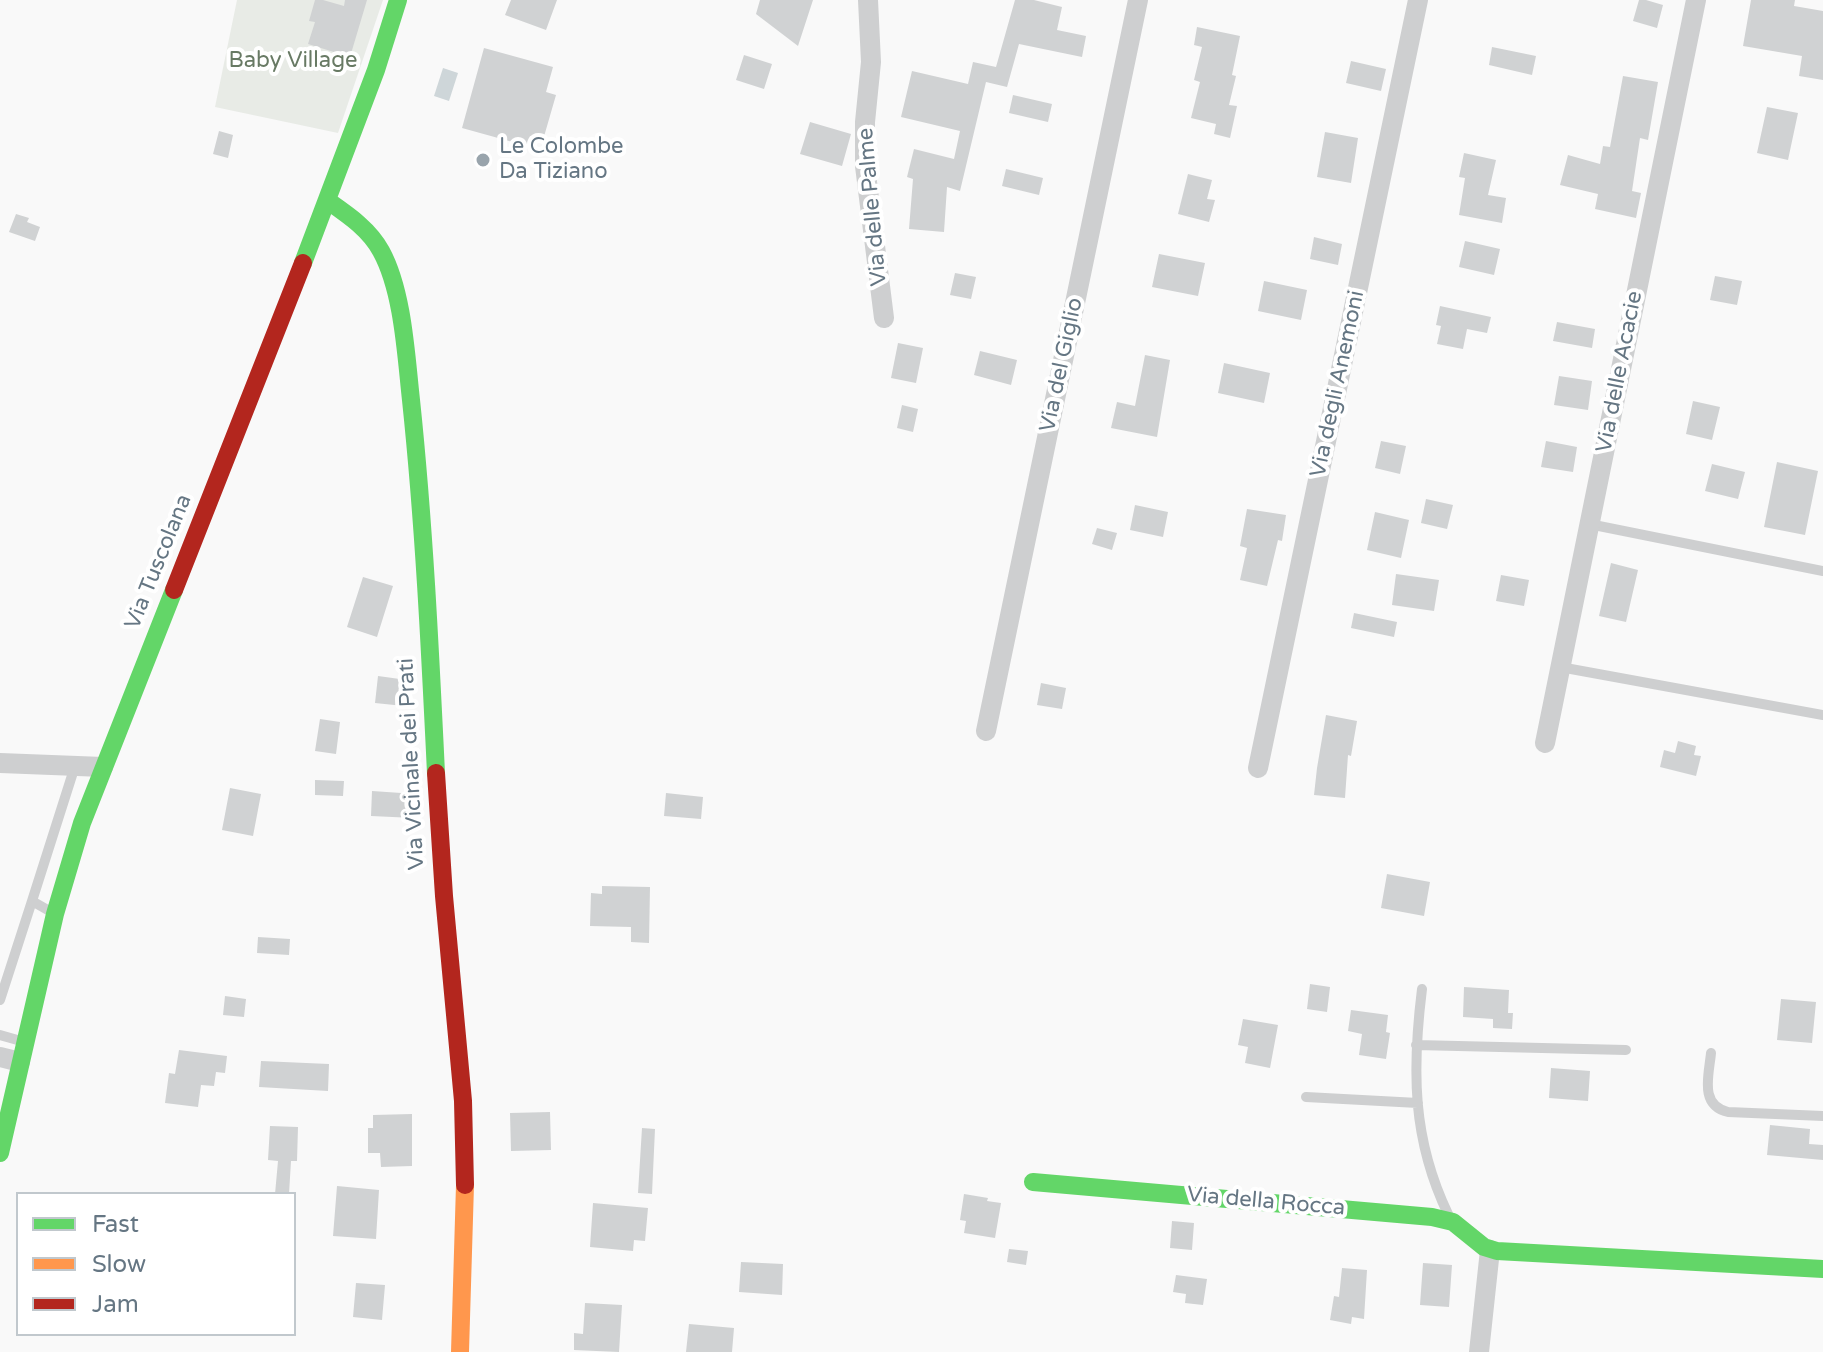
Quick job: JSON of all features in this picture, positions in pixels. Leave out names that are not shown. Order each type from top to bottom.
[{"type":"street","name":"Via Tuscolana","points":[[0,1153],[15,1054],[70,859],[103,767],[328,201],[398,0]]},
{"type":"street","name":"Via delle Palme","points":[[868,0],[871,53],[865,166],[884,318]]},
{"type":"street","name":"Via del Giglio","points":[[986,731],[1138,0]]},
{"type":"street","name":"Via degli Anemoni","points":[[1258,768],[1418,0]]},
{"type":"street","name":"Via delle Acacie","points":[[1545,743],[1696,0]]},
{"type":"street","name":"Via Vicinale dei Prati","points":[[328,201],[365,229],[384,256],[397,306],[410,393],[429,621],[439,840],[464,1125],[466,1203],[460,1352]]},
{"type":"street","points":[[0,763],[103,767]]},
{"type":"street","name":"Via della Rocca","points":[[1033,1182],[1432,1217],[1453,1222],[1490,1250]]},
{"type":"street","points":[[1479,1352],[1490,1250],[1823,1269]]},
{"type":"lane","points":[[1589,524],[1823,571]]},
{"type":"lane","points":[[1560,667],[1823,715]]},
{"type":"lane","points":[[0,1000],[75,766]]},
{"type":"lane","points":[[32,901],[55,914]]},
{"type":"lane","points":[[1422,989],[1416,1045],[1421,1132],[1437,1191],[1453,1222]]},
{"type":"lane","points":[[0,1035],[15,1054]]},
{"type":"lane","points":[[1416,1045],[1626,1050]]},
{"type":"lane","points":[[1711,1053],[1708,1090],[1716,1108],[1728,1112],[1823,1116]]},
{"type":"lane","points":[[1306,1097],[1418,1103]]},
{"type":"green space","name":"Baby Village","points":[[237,0],[383,0],[338,133],[215,107]]},
{"type":"shaded area","points":[[443,68],[458,73],[449,101],[434,96]]},
{"type":"building","points":[[315,0],[344,6],[345,0],[367,0],[350,57],[308,44],[315,22],[309,21]]},
{"type":"building","points":[[511,0],[557,0],[546,30],[505,15]]},
{"type":"building","points":[[760,0],[813,0],[798,46],[756,14]]},
{"type":"building","points":[[1015,0],[1034,0],[1062,7],[1057,30],[1086,36],[1082,57],[1019,44],[1007,87],[986,82],[960,191],[947,187],[944,232],[909,229],[913,179],[907,177],[914,149],[954,159],[960,131],[901,117],[912,71],[968,84],[973,62],[996,67]]},
{"type":"building","points":[[1639,0],[1663,5],[1657,28],[1633,21]]},
{"type":"building","points":[[1751,0],[1795,0],[1794,6],[1823,11],[1823,80],[1799,76],[1802,56],[1743,46]]},
{"type":"building","points":[[1197,27],[1240,36],[1229,105],[1237,106],[1230,138],[1214,134],[1216,124],[1191,118],[1200,82],[1194,80],[1202,47],[1194,45]]},
{"type":"building","points":[[1492,47],[1536,56],[1532,75],[1489,65]]},
{"type":"building","points":[[484,48],[553,67],[546,92],[556,95],[543,140],[530,136],[527,146],[462,128]]},
{"type":"building","points":[[744,55],[772,64],[764,89],[736,80]]},
{"type":"building","points":[[1351,61],[1386,69],[1381,91],[1346,83]]},
{"type":"building","points":[[1623,76],[1658,82],[1648,140],[1640,138],[1632,191],[1641,193],[1636,218],[1595,209],[1598,194],[1560,185],[1568,155],[1600,164],[1603,146],[1610,147]]},
{"type":"building","points":[[1013,95],[1052,104],[1048,122],[1009,113]]},
{"type":"building","points":[[1767,107],[1798,113],[1788,160],[1757,153]]},
{"type":"building","points":[[810,122],[851,134],[842,166],[800,154]]},
{"type":"building","points":[[219,131],[233,135],[228,158],[213,154]]},
{"type":"building","points":[[1325,132],[1358,138],[1351,183],[1317,177]]},
{"type":"building","points":[[1464,153],[1496,160],[1488,195],[1506,198],[1502,223],[1459,215],[1465,178],[1459,177]]},
{"type":"building","points":[[1006,169],[1043,178],[1039,195],[1002,186]]},
{"type":"building","points":[[1188,174],[1212,180],[1207,199],[1215,200],[1209,222],[1178,214]]},
{"type":"building","points":[[16,214],[29,218],[27,222],[40,227],[35,241],[9,232]]},
{"type":"building","points":[[1314,237],[1342,244],[1338,265],[1310,259]]},
{"type":"building","points":[[1465,241],[1500,249],[1494,275],[1459,267]]},
{"type":"building","points":[[1159,254],[1205,263],[1198,296],[1152,287]]},
{"type":"building","points":[[955,273],[976,277],[971,299],[950,295]]},
{"type":"building","points":[[1715,276],[1742,281],[1737,305],[1710,300]]},
{"type":"building","points":[[1264,281],[1307,290],[1301,320],[1258,311]]},
{"type":"building","points":[[1440,306],[1491,317],[1487,333],[1467,329],[1463,349],[1437,344],[1441,326],[1436,325]]},
{"type":"building","points":[[1557,322],[1595,329],[1592,348],[1553,341]]},
{"type":"building","points":[[898,343],[923,348],[916,383],[891,378]]},
{"type":"building","points":[[980,351],[1017,360],[1011,385],[974,375]]},
{"type":"building","points":[[1145,355],[1170,360],[1157,437],[1111,428],[1117,402],[1135,406]]},
{"type":"building","points":[[1224,363],[1270,373],[1264,403],[1218,393]]},
{"type":"building","points":[[1559,376],[1592,381],[1588,410],[1554,405]]},
{"type":"building","points":[[1693,401],[1720,407],[1712,440],[1686,434]]},
{"type":"building","points":[[902,405],[918,409],[913,432],[897,428]]},
{"type":"building","points":[[1381,441],[1406,446],[1400,474],[1375,468]]},
{"type":"building","points":[[1546,441],[1577,447],[1573,472],[1541,467]]},
{"type":"building","points":[[1777,462],[1818,471],[1805,535],[1764,527]]},
{"type":"building","points":[[1712,464],[1745,472],[1738,499],[1705,491]]},
{"type":"building","points":[[1426,499],[1453,505],[1447,529],[1421,523]]},
{"type":"building","points":[[1135,505],[1168,512],[1163,537],[1130,530]]},
{"type":"building","points":[[1247,509],[1286,515],[1282,541],[1278,540],[1267,586],[1240,580],[1247,548],[1240,546]]},
{"type":"building","points":[[1375,512],[1409,520],[1401,558],[1367,550]]},
{"type":"building","points":[[1097,528],[1117,533],[1112,550],[1092,544]]},
{"type":"building","points":[[1611,563],[1638,570],[1626,622],[1599,616]]},
{"type":"building","points":[[1396,574],[1439,580],[1434,611],[1392,605]]},
{"type":"building","points":[[1501,575],[1529,580],[1524,606],[1496,601]]},
{"type":"building","points":[[363,577],[393,586],[377,637],[347,627]]},
{"type":"building","points":[[1354,613],[1397,622],[1394,637],[1351,628]]},
{"type":"building","points":[[378,676],[407,680],[404,706],[375,703]]},
{"type":"building","points":[[1041,683],[1066,688],[1062,709],[1037,705]]},
{"type":"building","points":[[1326,715],[1357,721],[1351,756],[1348,755],[1345,798],[1314,795]]},
{"type":"building","points":[[320,719],[340,722],[336,754],[315,751]]},
{"type":"building","points":[[1678,741],[1696,746],[1694,755],[1701,756],[1696,776],[1660,767],[1664,750],[1675,753]]},
{"type":"building","points":[[315,780],[344,781],[343,796],[315,795]]},
{"type":"building","points":[[230,788],[261,794],[253,836],[222,830]]},
{"type":"building","points":[[372,791],[416,794],[414,818],[371,816]]},
{"type":"building","points":[[666,793],[703,797],[701,819],[664,816]]},
{"type":"building","points":[[1387,874],[1430,882],[1424,916],[1381,908]]},
{"type":"building","points":[[602,886],[650,887],[649,943],[631,942],[631,927],[590,926],[591,893],[602,894]]},
{"type":"building","points":[[258,937],[290,939],[289,955],[257,953]]},
{"type":"building","points":[[1310,984],[1330,987],[1327,1012],[1307,1009]]},
{"type":"building","points":[[1464,987],[1509,990],[1508,1013],[1513,1013],[1512,1029],[1493,1028],[1493,1019],[1463,1017]]},
{"type":"building","points":[[225,996],[246,999],[244,1017],[223,1015]]},
{"type":"building","points":[[1781,999],[1816,1002],[1812,1043],[1777,1040]]},
{"type":"building","points":[[1351,1010],[1388,1015],[1386,1032],[1390,1033],[1386,1059],[1359,1055],[1362,1034],[1348,1031]]},
{"type":"building","points":[[1243,1019],[1278,1025],[1270,1068],[1245,1063],[1248,1047],[1238,1045]]},
{"type":"building","points":[[179,1050],[227,1056],[225,1073],[216,1072],[214,1086],[201,1085],[198,1107],[165,1103],[169,1073],[175,1074]]},
{"type":"building","points":[[261,1061],[329,1064],[328,1091],[259,1087]]},
{"type":"building","points":[[1551,1068],[1590,1071],[1588,1101],[1549,1098]]},
{"type":"building","points":[[550,1112],[551,1150],[511,1151],[510,1113]]},
{"type":"building","points":[[412,1114],[412,1166],[381,1167],[380,1153],[368,1153],[368,1128],[373,1128],[373,1115]]},
{"type":"building","points":[[1770,1125],[1810,1129],[1809,1144],[1823,1145],[1823,1160],[1767,1155]]},
{"type":"building","points":[[270,1126],[298,1127],[297,1161],[291,1161],[289,1192],[275,1192],[278,1161],[268,1160]]},
{"type":"building","points":[[642,1128],[655,1129],[652,1194],[638,1193]]},
{"type":"building","points":[[337,1186],[379,1190],[376,1239],[333,1236]]},
{"type":"building","points":[[964,1194],[1001,1203],[995,1238],[964,1233],[966,1221],[960,1220]]},
{"type":"building","points":[[593,1203],[648,1208],[645,1241],[634,1240],[633,1251],[590,1247]]},
{"type":"building","points":[[1172,1221],[1194,1223],[1192,1250],[1170,1248]]},
{"type":"building","points":[[1009,1249],[1028,1251],[1026,1265],[1007,1262]]},
{"type":"building","points":[[741,1262],[783,1264],[782,1295],[739,1292]]},
{"type":"building","points":[[1423,1263],[1452,1265],[1449,1307],[1420,1305]]},
{"type":"building","points":[[1342,1268],[1367,1270],[1364,1319],[1352,1317],[1351,1324],[1330,1320],[1334,1296],[1339,1297]]},
{"type":"building","points":[[1176,1275],[1207,1279],[1203,1305],[1185,1303],[1186,1294],[1173,1292]]},
{"type":"building","points":[[356,1283],[385,1285],[382,1320],[353,1317]]},
{"type":"building","points":[[585,1303],[622,1305],[619,1352],[574,1350],[574,1333],[583,1334]]},
{"type":"building","points":[[689,1324],[734,1328],[732,1352],[686,1352]]},
{"type":"traffic: fast","points":[[303,263],[376,70],[398,0]]},
{"type":"traffic: fast","points":[[328,201],[358,223],[376,243],[388,267],[399,304],[420,493],[436,773]]},
{"type":"traffic: fast","points":[[0,1153],[55,914],[82,823],[174,590]]},
{"type":"traffic: fast","points":[[1033,1182],[1432,1217],[1453,1222],[1484,1247],[1497,1251],[1823,1269]]},
{"type":"traffic: slow","points":[[460,1352],[465,1185]]},
{"type":"traffic: jam","points":[[174,590],[303,263]]},
{"type":"traffic: jam","points":[[436,773],[463,1101],[465,1185]]},
{"type":"place","name":"Le Colombe Da Tiziano","points":[[483,160]]}]
